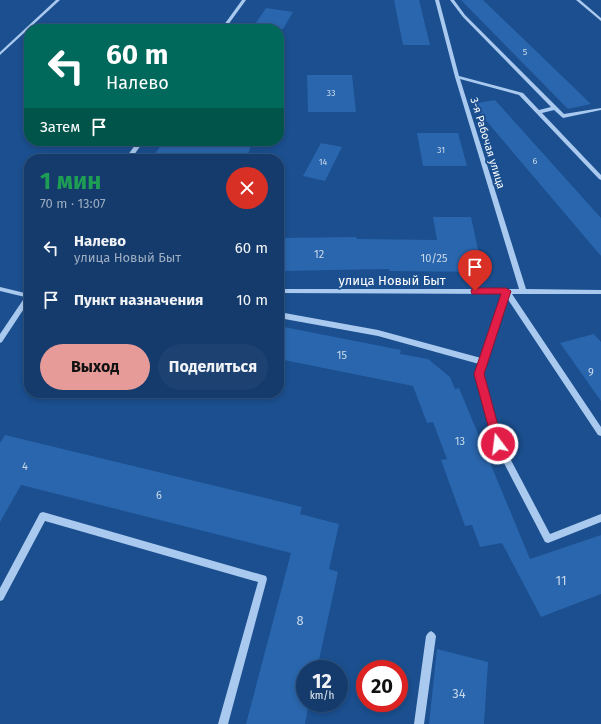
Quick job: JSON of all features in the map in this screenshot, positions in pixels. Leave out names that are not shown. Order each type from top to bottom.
[{"type":"street","points":[[32,24],[58,0]]},
{"type":"street","points":[[227,24],[244,0]]},
{"type":"street","name":"3-я Рабочая улица","points":[[437,0],[457,77],[523,291]]},
{"type":"street","points":[[452,0],[464,16],[563,116],[601,109]]},
{"type":"street","points":[[578,0],[601,20]]},
{"type":"street","points":[[0,54],[24,32]]},
{"type":"street","points":[[457,77],[521,94],[601,178]]},
{"type":"street","points":[[538,112],[554,108]]},
{"type":"street","points":[[0,289],[24,295]]},
{"type":"street","name":"улица Новый Быт","points":[[284,291],[601,292]]},
{"type":"street","points":[[506,291],[479,374],[498,444],[548,539],[601,518]]},
{"type":"street","points":[[506,291],[601,433]]},
{"type":"street","points":[[0,340],[24,304]]},
{"type":"street","points":[[284,316],[378,333],[483,362]]},
{"type":"street","points":[[0,597],[43,516],[263,579],[224,724]]},
{"type":"street","points":[[419,724],[431,636]]},
{"type":"building","points":[[394,0],[419,0],[430,45],[403,45]]},
{"type":"building","points":[[461,0],[483,0],[591,104],[568,109]]},
{"type":"building","points":[[266,8],[293,12],[284,27],[284,24],[255,24]]},
{"type":"building","points":[[307,75],[352,75],[356,112],[308,112]]},
{"type":"building","points":[[495,100],[601,218],[601,256],[472,104]]},
{"type":"building","points":[[417,133],[458,133],[467,166],[423,166]]},
{"type":"building","points":[[321,143],[342,147],[325,181],[303,176]]},
{"type":"building","points":[[160,146],[251,146],[248,154],[155,154]]},
{"type":"building","points":[[433,217],[471,217],[483,272],[389,271],[389,269],[284,271],[284,238],[356,237],[357,239],[437,240]]},
{"type":"building","points":[[284,327],[401,350],[400,354],[428,359],[450,377],[455,389],[459,388],[530,559],[601,535],[601,594],[541,617],[502,543],[480,547],[472,525],[465,526],[441,460],[447,459],[433,422],[427,423],[413,386],[284,360]]},
{"type":"building","points":[[594,334],[601,342],[601,401],[560,343]]},
{"type":"building","points":[[5,435],[302,507],[300,514],[339,524],[329,569],[338,572],[319,660],[296,660],[296,712],[307,712],[305,724],[246,724],[291,553],[21,485],[0,522],[0,443]]},
{"type":"building","points":[[437,649],[488,662],[484,724],[429,724]]},
{"type":"route","points":[[475,291],[506,291],[479,374],[498,444]]}]
